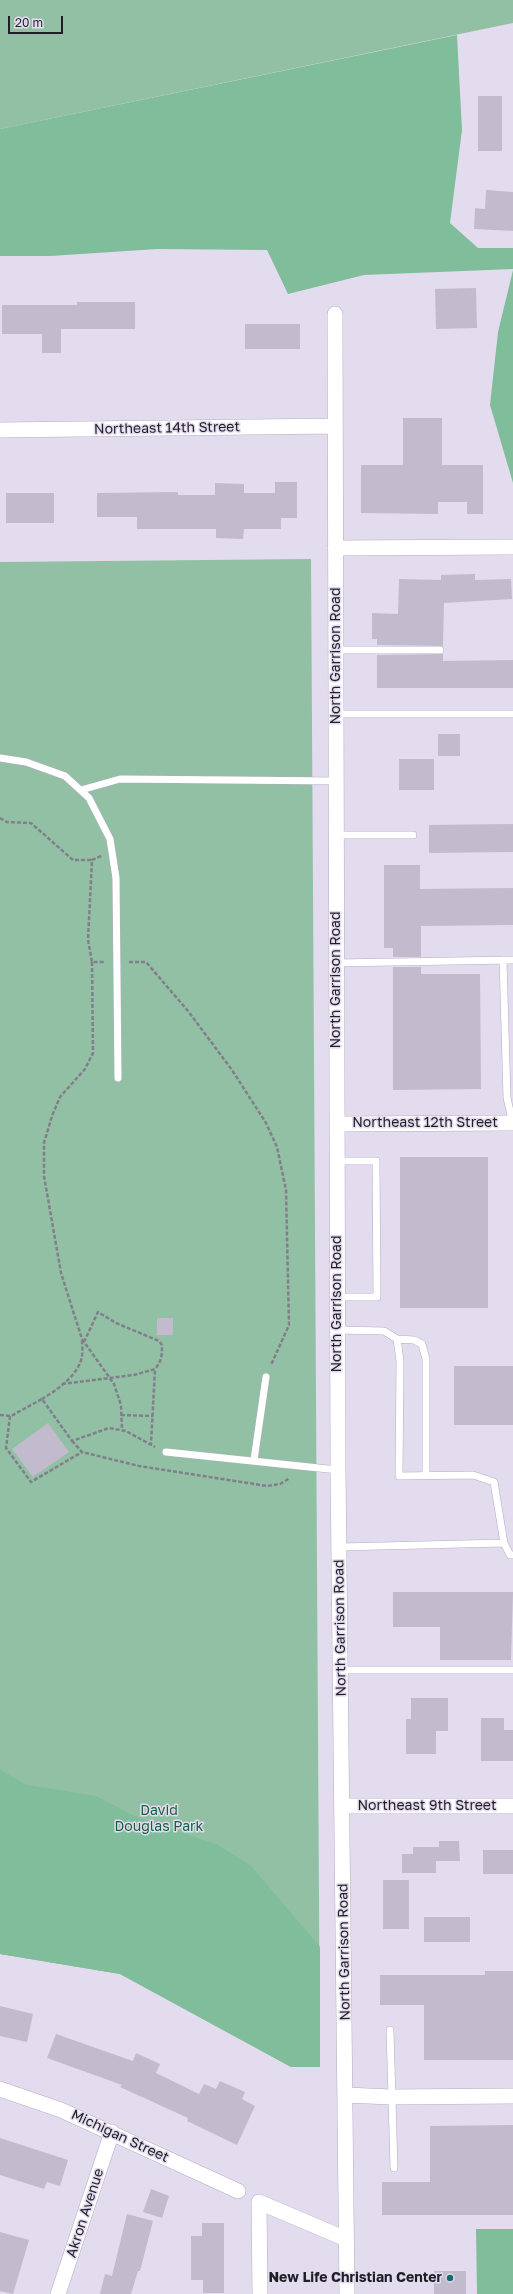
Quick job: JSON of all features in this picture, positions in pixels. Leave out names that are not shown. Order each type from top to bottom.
[{"type":"street","name":"North Garrison Road","points":[[335,314],[334,426],[336,650],[337,1330],[347,2294]]},
{"type":"street","name":"Northeast 14th Street","points":[[0,430],[334,426]]},
{"type":"street","points":[[335,548],[513,547]]},
{"type":"street","name":"Northeast 12th Street","points":[[337,1124],[513,1123]]},
{"type":"street","name":"Northeast 9th Street","points":[[342,1806],[513,1806]]},
{"type":"street","name":"Michigan Street","points":[[0,2089],[61,2110],[112,2132],[238,2191]]},
{"type":"street","points":[[346,2095],[391,2097],[513,2096]]},
{"type":"street","name":"Akron Avenue","points":[[58,2294],[112,2132]]},
{"type":"street","points":[[260,2294],[260,2202],[346,2239]]},
{"type":"lane","points":[[336,650],[440,650]]},
{"type":"lane","points":[[336,714],[513,714]]},
{"type":"lane","points":[[0,758],[26,762],[65,776],[89,798],[110,839],[116,878],[118,1078]]},
{"type":"lane","points":[[81,790],[120,779],[336,781]]},
{"type":"lane","points":[[336,835],[413,835]]},
{"type":"lane","points":[[503,960],[507,1098],[513,1123]]},
{"type":"lane","points":[[336,963],[513,960]]},
{"type":"lane","points":[[337,1161],[376,1161],[377,1297],[337,1297]]},
{"type":"lane","points":[[337,1330],[384,1331],[397,1339],[414,1340],[422,1344],[426,1359],[426,1476]]},
{"type":"lane","points":[[397,1339],[400,1361],[399,1476],[473,1475],[494,1482],[504,1543],[510,1555],[513,1555]]},
{"type":"lane","points":[[254,1460],[266,1377]]},
{"type":"lane","points":[[166,1452],[254,1460],[338,1470]]},
{"type":"lane","points":[[339,1547],[504,1543]]},
{"type":"lane","points":[[340,1670],[513,1670]]},
{"type":"lane","points":[[390,2030],[394,2168]]},
{"type":"path","points":[[0,818],[7,822],[31,823],[73,860],[92,860],[112,852]]},
{"type":"path","points":[[92,860],[88,940],[92,962],[93,1053],[85,1070],[60,1097],[52,1116],[44,1143],[44,1176],[60,1273],[83,1341],[114,1384],[121,1405],[122,1430]]},
{"type":"path","points":[[92,962],[146,962],[188,1011],[232,1070],[266,1122],[277,1147],[286,1190],[289,1325],[266,1377]]},
{"type":"path","points":[[0,1415],[10,1416],[42,1399],[74,1373],[82,1356],[83,1341],[98,1312],[116,1323],[159,1341],[162,1345],[160,1363],[156,1369],[151,1444]]},
{"type":"path","points":[[62,1384],[134,1375],[156,1369]]},
{"type":"path","points":[[42,1399],[72,1441],[82,1452],[139,1466],[267,1486],[280,1484],[292,1476],[298,1466]]},
{"type":"path","points":[[121,1415],[153,1416]]},
{"type":"path","points":[[10,1416],[6,1448],[31,1482],[82,1452]]},
{"type":"path","points":[[72,1441],[109,1428],[122,1430],[166,1452]]},
{"type":"green space","points":[[0,0],[513,0],[513,23],[0,129]]},
{"type":"green space","points":[[457,35],[462,130],[450,223],[478,248],[513,248],[513,269],[364,275],[288,294],[267,250],[157,249],[51,256],[0,256],[0,129]]},
{"type":"green space","points":[[513,270],[513,483],[490,405],[498,332]]},
{"type":"green space","name":"David Douglas Park","points":[[311,559],[320,2067],[291,2067],[120,1974],[0,1954],[0,562]]},
{"type":"green space","points":[[0,1770],[27,1785],[96,1796],[139,1818],[218,1845],[251,1866],[320,1947],[320,2067],[291,2067],[120,1974],[0,1954]]},
{"type":"green space","points":[[476,2229],[513,2229],[513,2294],[477,2294]]},
{"type":"building","points":[[478,96],[502,96],[502,151],[478,151]]},
{"type":"building","points":[[486,190],[513,192],[513,231],[474,229],[475,208],[485,209]]},
{"type":"building","points":[[476,288],[477,328],[436,329],[435,289]]},
{"type":"building","points":[[77,302],[135,302],[135,329],[61,329],[61,353],[42,353],[42,334],[2,334],[2,305],[77,305]]},
{"type":"building","points":[[245,324],[300,324],[300,349],[245,349]]},
{"type":"building","points":[[403,418],[442,418],[442,465],[483,465],[483,514],[467,514],[467,502],[438,502],[438,514],[361,513],[361,465],[403,465]]},
{"type":"building","points":[[275,482],[297,482],[297,518],[281,518],[281,529],[244,529],[243,539],[216,538],[216,529],[137,529],[137,517],[97,517],[97,493],[178,492],[178,495],[215,495],[215,483],[244,484],[244,493],[275,493]]},
{"type":"building","points":[[6,493],[54,493],[54,523],[6,523]]},
{"type":"building","points":[[475,574],[475,580],[511,579],[512,599],[444,603],[443,646],[377,645],[377,639],[372,639],[372,613],[398,614],[399,579],[441,580],[441,575]]},
{"type":"building","points":[[443,654],[443,661],[513,660],[513,688],[377,688],[377,655]]},
{"type":"building","points":[[438,734],[460,734],[460,756],[438,756]]},
{"type":"building","points":[[399,759],[434,759],[434,790],[399,790]]},
{"type":"building","points":[[513,824],[513,852],[429,853],[429,825]]},
{"type":"building","points":[[384,865],[420,865],[420,889],[513,888],[513,925],[421,926],[421,957],[393,957],[393,948],[384,948]]},
{"type":"building","points":[[393,967],[421,967],[421,974],[480,974],[481,1089],[393,1090]]},
{"type":"building","points":[[400,1157],[488,1157],[488,1308],[400,1308]]},
{"type":"building","points":[[157,1318],[173,1318],[173,1335],[157,1335]]},
{"type":"building","points":[[454,1366],[513,1366],[513,1425],[454,1425]]},
{"type":"building","points":[[48,1423],[69,1452],[33,1477],[12,1449]]},
{"type":"building","points":[[393,1592],[513,1592],[511,1660],[440,1660],[440,1627],[393,1627]]},
{"type":"building","points":[[411,1698],[448,1698],[448,1731],[436,1731],[436,1754],[406,1754],[406,1719],[411,1719]]},
{"type":"building","points":[[481,1718],[504,1718],[504,1730],[513,1730],[513,1761],[481,1761]]},
{"type":"building","points":[[439,1841],[459,1841],[460,1861],[436,1861],[436,1873],[402,1873],[402,1854],[413,1854],[413,1847],[439,1847]]},
{"type":"building","points":[[483,1850],[513,1850],[513,1874],[483,1874]]},
{"type":"building","points":[[383,1880],[409,1880],[409,1929],[383,1929]]},
{"type":"building","points":[[424,1917],[470,1917],[470,1942],[424,1942]]},
{"type":"building","points":[[485,1971],[513,1971],[513,2060],[424,2060],[424,2005],[380,2005],[380,1975],[485,1975]]},
{"type":"building","points":[[0,2006],[33,2014],[27,2042],[0,2036]]},
{"type":"building","points":[[56,2034],[133,2061],[136,2053],[160,2064],[156,2073],[199,2094],[204,2084],[216,2089],[220,2081],[245,2092],[242,2099],[255,2106],[237,2145],[187,2121],[188,2118],[120,2087],[122,2085],[47,2058]]},
{"type":"building","points":[[513,2125],[513,2215],[382,2215],[382,2182],[430,2182],[430,2126]]},
{"type":"building","points":[[0,2138],[68,2160],[60,2186],[47,2182],[44,2189],[0,2175]]},
{"type":"building","points":[[151,2189],[169,2196],[162,2218],[143,2212]]},
{"type":"building","points":[[127,2214],[153,2221],[140,2271],[138,2271],[131,2294],[100,2294],[105,2274],[112,2276]]},
{"type":"building","points":[[202,2223],[224,2223],[224,2293],[203,2293],[203,2280],[191,2280],[191,2236],[202,2236]]},
{"type":"building","points":[[0,2232],[29,2240],[13,2294],[0,2291]]},
{"type":"building","points":[[434,2271],[466,2271],[466,2294],[434,2294]]},
{"type":"place","name":"New Life Christian Center","points":[[450,2278]]}]
